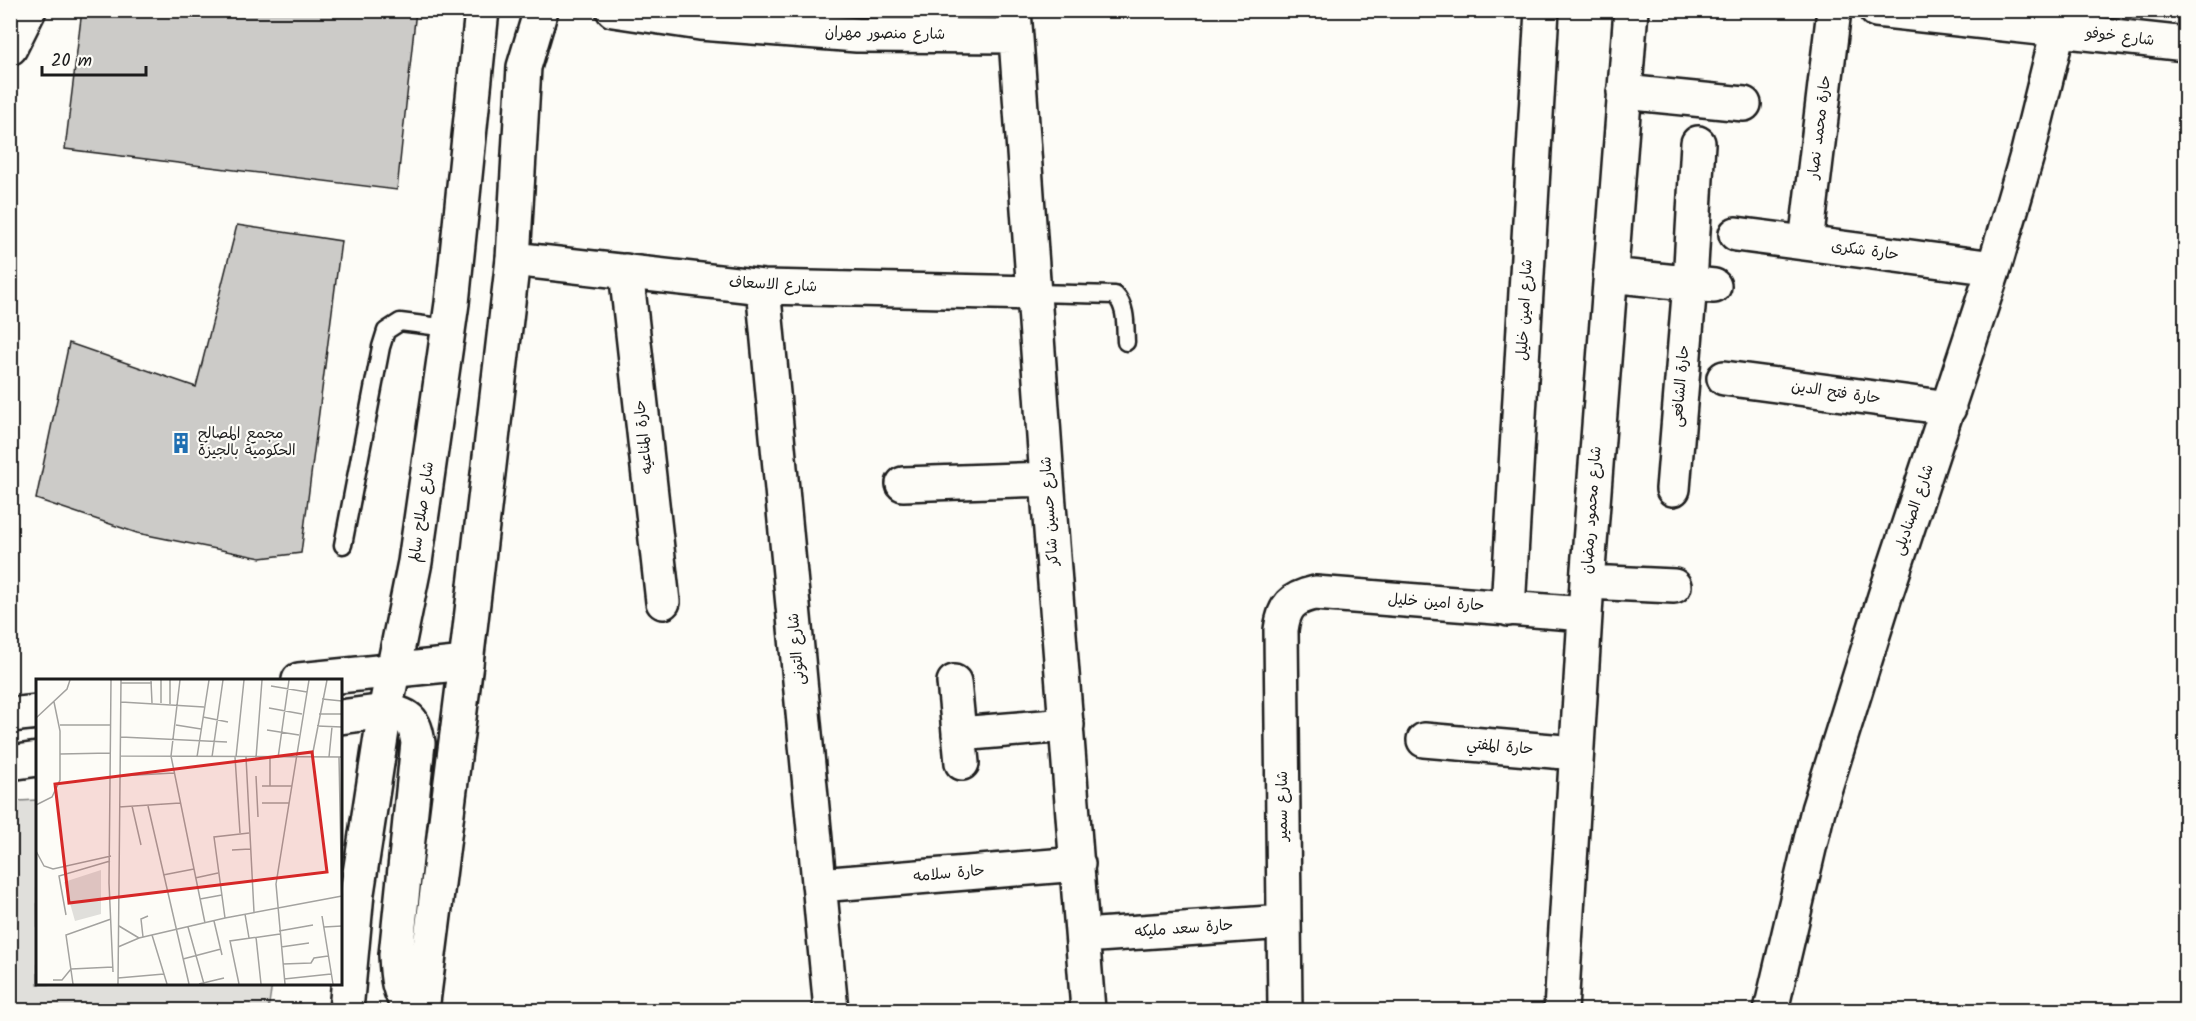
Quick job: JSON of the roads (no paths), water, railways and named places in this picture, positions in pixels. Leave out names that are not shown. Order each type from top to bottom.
[{"type":"main road","points":[[10,48],[29,10]]},
{"type":"main road","name":"شارع صلاح سالم","points":[[346,1011],[357,893],[392,669],[415,562],[448,328],[482,10]]},
{"type":"main road","points":[[422,1011],[466,663],[513,259],[528,10]]},
{"type":"main road","points":[[524,67],[541,10]]},
{"type":"main road","name":"شارع منصور مهران","points":[[613,10],[700,24],[857,35],[1014,23]]},
{"type":"main road","name":"شارع امين خليل","points":[[1508,609],[1542,10]]},
{"type":"main road","name":"شارع محمود رمضان","points":[[1561,1011],[1587,582],[1631,10]]},
{"type":"main road","name":"حارة محمد نصار","points":[[1806,243],[1834,10]]},
{"type":"main road","name":"شارع خوفو","points":[[1896,12],[2061,20],[2186,44]]},
{"type":"main road","name":"شارع الصناديلى","points":[[1771,1011],[1818,810],[1885,596],[1994,268],[2028,152],[2061,20]]},
{"type":"main road","name":"شارع حسين شاكر","points":[[1014,23],[1088,1011]]},
{"type":"main road","points":[[1624,92],[1744,104]]},
{"type":"main road","name":"حارة الشافعى","points":[[1673,489],[1702,285],[1698,143]]},
{"type":"main road","name":"حارة شكرى","points":[[1736,234],[1994,268]]},
{"type":"main road","name":"شارع الاسعاف","points":[[513,259],[763,287],[1035,293]]},
{"type":"main road","name":"حارة المناعيه","points":[[626,272],[663,602]]},
{"type":"main road","points":[[1610,275],[1702,285]]},
{"type":"main road","name":"شارع التونى","points":[[763,287],[831,1011]]},
{"type":"main road","name":"حارة فتح الدين","points":[[1724,378],[1949,408]]},
{"type":"main road","points":[[903,484],[1047,480]]},
{"type":"main road","points":[[1587,582],[1674,586]]},
{"type":"main road","name":"حارة امين خليل","points":[[1290,604],[1301,596],[1315,593],[1585,614]]},
{"type":"main road","name":"شارع سمير","points":[[1285,1011],[1281,630],[1283,616],[1290,604]]},
{"type":"main road","points":[[314,679],[392,669],[466,663]]},
{"type":"main road","points":[[954,682],[961,749],[1067,725]]},
{"type":"main road","points":[[342,717],[385,711],[402,713],[410,718],[416,727],[418,743],[396,955],[401,995],[411,1011]]},
{"type":"main road","points":[[10,715],[36,712]]},
{"type":"main road","name":"حارة المفتي","points":[[1424,740],[1576,753]]},
{"type":"main road","points":[[10,763],[36,759]]},
{"type":"main road","name":"حارة سلامه","points":[[819,885],[1078,864]]},
{"type":"main road","name":"حارة سعد مليكه","points":[[1083,936],[1284,922]]},
{"type":"lane","points":[[1035,293],[1115,295],[1122,302],[1126,342]]},
{"type":"lane","points":[[343,545],[386,331],[400,322],[448,328]]},
{"type":"place","name":"مجمع المصالح الحكومية بالجيزة","points":[[181,443]]}]
